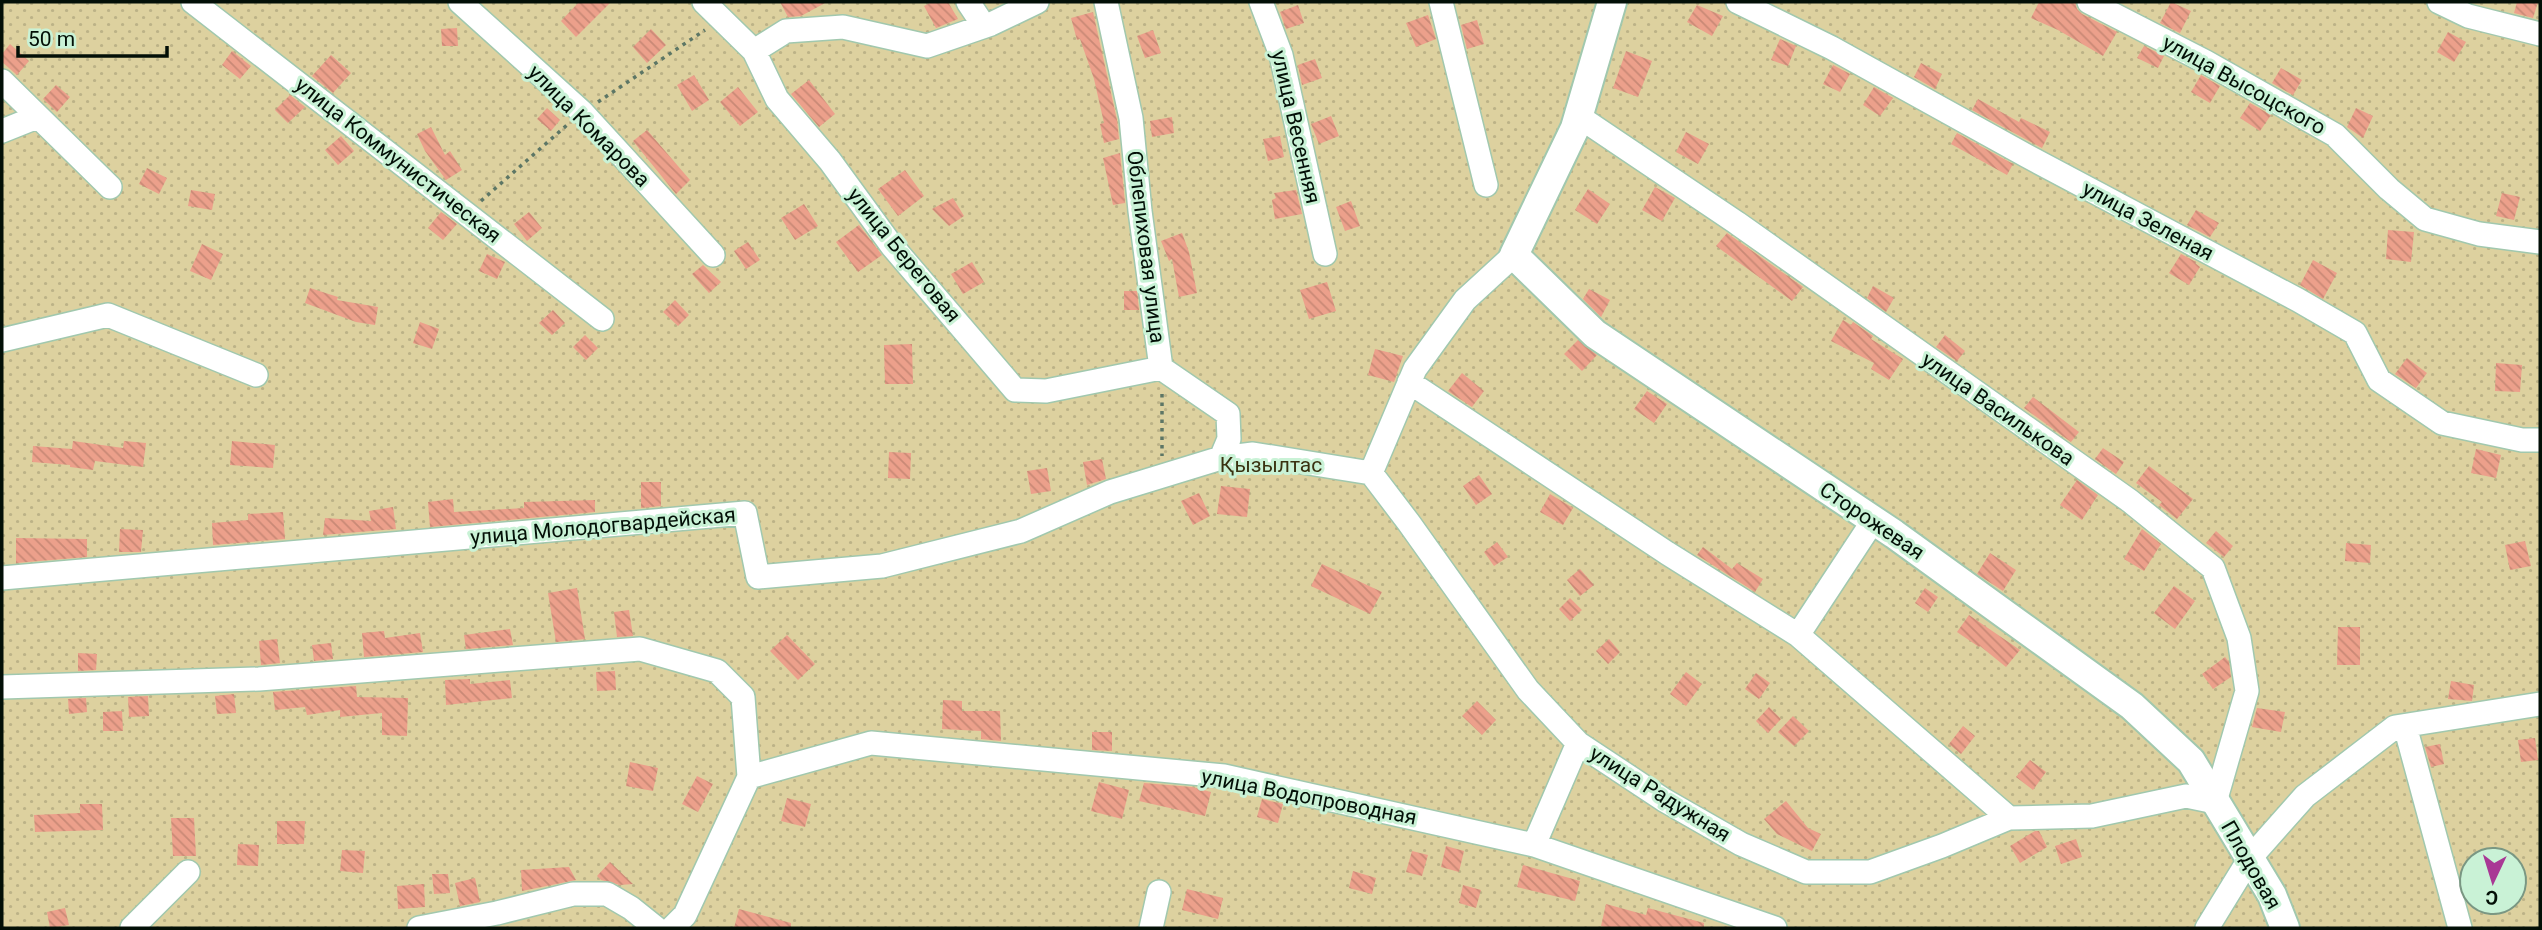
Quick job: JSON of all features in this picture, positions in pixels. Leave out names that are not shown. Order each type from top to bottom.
[{"type":"street","name":"улица Коммунистическая","points":[[193,2],[602,319]]},
{"type":"street","name":"улица Комарова","points":[[460,2],[582,113],[713,255]]},
{"type":"street","name":"улица Береговая","points":[[704,2],[754,51],[778,99],[830,161],[892,246],[1015,390],[1046,391],[1161,368]]},
{"type":"street","points":[[968,2],[984,26]]},
{"type":"street","points":[[754,51],[786,31],[843,27],[927,46],[984,26],[1038,2]]},
{"type":"street","name":"Облепиховая улица","points":[[1106,2],[1131,118],[1140,211],[1161,368],[1227,414],[1229,439],[1221,458]]},
{"type":"street","name":"улица Весенняя","points":[[1261,2],[1281,55],[1325,254]]},
{"type":"street","points":[[1441,2],[1486,185]]},
{"type":"street","points":[[1221,458],[1253,454],[1371,473],[1415,369],[1465,300],[1514,255],[1575,128],[1612,2]]},
{"type":"street","name":"улица Зеленая","points":[[1738,2],[1832,48],[2355,333],[2379,380],[2442,423],[2522,440],[2540,440]]},
{"type":"street","name":"улица Высоцского","points":[[2089,2],[2206,62],[2335,135],[2389,189],[2425,219],[2479,234],[2540,242]]},
{"type":"street","points":[[2439,2],[2468,16],[2540,34]]},
{"type":"street","points":[[2,81],[110,187]]},
{"type":"street","name":"улица Василькова","points":[[1578,116],[1737,223],[2130,501],[2213,568],[2239,638],[2247,691],[2215,802]]},
{"type":"street","points":[[2,131],[37,117]]},
{"type":"street","name":"Сторожевая","points":[[1514,255],[1595,334],[1874,521],[2132,706],[2190,761],[2215,802]]},
{"type":"street","points":[[2,340],[108,315],[256,374]]},
{"type":"street","points":[[1409,382],[1667,553],[1798,635],[2009,818]]},
{"type":"street","name":"улица Молодогвардейская","points":[[2,578],[745,513],[758,577],[832,572],[882,566],[1021,531],[1110,492],[1221,458]]},
{"type":"street","name":"улица Радужная","points":[[1371,473],[1528,690],[1578,743],[1664,800],[1730,837],[1806,872],[1870,873],[2009,818],[2092,816],[2186,796],[2215,802]]},
{"type":"street","points":[[1798,635],[1874,521]]},
{"type":"street","points":[[2,687],[259,679],[640,649],[717,671],[743,697],[749,777],[685,915],[672,928]]},
{"type":"street","points":[[2207,928],[2250,858],[2305,796],[2395,727],[2540,704]]},
{"type":"street","points":[[2405,726],[2460,928]]},
{"type":"street","name":"улица Водопроводная","points":[[749,777],[871,743],[1224,776],[1534,845],[1775,928]]},
{"type":"street","points":[[1534,845],[1578,743]]},
{"type":"street","name":"Плодовая","points":[[2215,802],[2272,895],[2285,928]]},
{"type":"street","points":[[132,928],[188,872]]},
{"type":"street","points":[[1151,928],[1159,892]]},
{"type":"street","points":[[419,928],[497,913],[573,894],[607,894],[631,908],[656,928]]},
{"type":"path","points":[[1161,368],[1162,476]]},
{"type":"green space","name":"Қызылтас","points":[[2,2],[2540,2],[2540,928],[2,928]]},
{"type":"building","points":[[579,2],[611,2],[576,37],[561,21]]},
{"type":"building","points":[[780,2],[827,2],[801,16],[788,17]]},
{"type":"building","points":[[932,2],[948,2],[958,19],[936,28],[924,6]]},
{"type":"building","points":[[2039,2],[2075,2],[2082,14],[2117,32],[2103,56],[2031,18]]},
{"type":"building","points":[[2171,2],[2191,11],[2180,33],[2160,23]]},
{"type":"building","points":[[2517,2],[2538,2],[2533,18],[2514,13]]},
{"type":"building","points":[[1298,5],[1304,23],[1286,29],[1280,12]]},
{"type":"building","points":[[1697,5],[1723,16],[1712,36],[1687,22]]},
{"type":"building","points":[[1093,12],[1119,139],[1104,143],[1100,124],[1104,123],[1094,79],[1080,39],[1077,40],[1071,18]]},
{"type":"building","points":[[1428,15],[1436,39],[1416,47],[1406,23]]},
{"type":"building","points":[[1477,20],[1484,44],[1467,49],[1461,25]]},
{"type":"building","points":[[457,28],[458,46],[442,46],[441,29]]},
{"type":"building","points":[[651,29],[666,45],[647,63],[633,47]]},
{"type":"building","points":[[1153,30],[1161,53],[1145,58],[1137,36]]},
{"type":"building","points":[[2448,32],[2466,42],[2454,62],[2437,52]]},
{"type":"building","points":[[1780,39],[1796,46],[1788,66],[1771,60]]},
{"type":"building","points":[[10,44],[29,61],[17,75],[2,62],[2,54]]},
{"type":"building","points":[[2144,46],[2164,56],[2158,68],[2137,58]]},
{"type":"building","points":[[232,51],[251,66],[240,79],[222,65]]},
{"type":"building","points":[[1626,51],[1652,61],[1638,97],[1613,88]]},
{"type":"building","points":[[331,55],[351,73],[333,93],[312,76]]},
{"type":"building","points":[[1315,59],[1322,78],[1302,85],[1298,65]]},
{"type":"building","points":[[1921,63],[1942,74],[1935,89],[1914,77]]},
{"type":"building","points":[[1833,65],[1850,74],[1840,92],[1823,84]]},
{"type":"building","points":[[2281,68],[2302,80],[2293,95],[2272,83]]},
{"type":"building","points":[[694,75],[709,100],[692,111],[677,85]]},
{"type":"building","points":[[2201,75],[2220,86],[2210,103],[2191,92]]},
{"type":"building","points":[[809,80],[835,114],[819,127],[791,94]]},
{"type":"building","points":[[56,85],[70,97],[57,112],[43,99]]},
{"type":"building","points":[[738,87],[758,112],[740,126],[720,102]]},
{"type":"building","points":[[1874,87],[1893,98],[1880,116],[1863,105]]},
{"type":"building","points":[[290,95],[305,107],[288,123],[275,110]]},
{"type":"building","points":[[1978,99],[2019,122],[2021,118],[2050,132],[2042,148],[1972,110]]},
{"type":"building","points":[[2250,103],[2271,115],[2260,131],[2240,118]]},
{"type":"building","points":[[547,108],[560,120],[551,131],[537,119]]},
{"type":"building","points":[[2356,108],[2373,116],[2363,138],[2347,127]]},
{"type":"building","points":[[1331,116],[1339,136],[1319,144],[1311,124]]},
{"type":"building","points":[[1172,117],[1174,133],[1152,137],[1150,121]]},
{"type":"building","points":[[431,127],[445,155],[450,151],[462,170],[446,180],[425,151],[417,134]]},
{"type":"building","points":[[647,130],[690,180],[676,194],[633,141]]},
{"type":"building","points":[[1686,132],[1709,144],[1698,164],[1676,152]]},
{"type":"building","points":[[1957,133],[2013,164],[2007,175],[1951,144]]},
{"type":"building","points":[[341,136],[354,151],[338,165],[325,150]]},
{"type":"building","points":[[1280,136],[1284,157],[1268,161],[1263,139]]},
{"type":"building","points":[[1120,153],[1125,203],[1113,205],[1103,158]]},
{"type":"building","points":[[147,168],[167,178],[159,194],[139,184]]},
{"type":"building","points":[[905,170],[924,196],[898,216],[878,189]]},
{"type":"building","points":[[1655,187],[1675,198],[1662,221],[1642,210]]},
{"type":"building","points":[[1588,189],[1610,204],[1597,224],[1575,210]]},
{"type":"building","points":[[191,190],[215,194],[212,210],[188,206]]},
{"type":"building","points":[[1296,190],[1302,214],[1275,219],[1272,200],[1276,198],[1274,193]]},
{"type":"building","points":[[2502,193],[2520,197],[2514,220],[2496,216]]},
{"type":"building","points":[[953,198],[964,216],[949,226],[932,209]]},
{"type":"building","points":[[1351,201],[1360,226],[1345,231],[1336,207]]},
{"type":"building","points":[[804,204],[818,226],[795,240],[781,218]]},
{"type":"building","points":[[2196,210],[2219,223],[2210,237],[2187,225]]},
{"type":"building","points":[[441,212],[457,224],[443,240],[428,228]]},
{"type":"building","points":[[529,212],[542,228],[527,241],[514,224]]},
{"type":"building","points":[[859,225],[882,255],[858,272],[836,242]]},
{"type":"building","points":[[2388,230],[2414,232],[2411,262],[2386,259]]},
{"type":"building","points":[[1182,233],[1189,252],[1197,293],[1179,297],[1172,259],[1169,261],[1161,241]]},
{"type":"building","points":[[1727,233],[1803,287],[1792,301],[1716,246]]},
{"type":"building","points":[[748,242],[760,260],[746,269],[734,251]]},
{"type":"building","points":[[202,244],[223,254],[211,280],[190,271]]},
{"type":"building","points":[[487,254],[505,262],[497,279],[479,271]]},
{"type":"building","points":[[2181,254],[2200,267],[2189,285],[2169,273]]},
{"type":"building","points":[[2313,260],[2337,273],[2323,299],[2300,285]]},
{"type":"building","points":[[972,262],[984,282],[963,294],[951,274]]},
{"type":"building","points":[[703,265],[721,282],[709,293],[692,274]]},
{"type":"building","points":[[1327,282],[1336,311],[1309,319],[1300,290]]},
{"type":"building","points":[[1873,286],[1894,298],[1886,312],[1867,298]]},
{"type":"building","points":[[310,288],[338,297],[337,300],[378,307],[375,325],[356,322],[305,303]]},
{"type":"building","points":[[1589,289],[1610,300],[1601,317],[1583,299]]},
{"type":"building","points":[[1124,291],[1137,291],[1139,310],[1124,310]]},
{"type":"building","points":[[675,300],[689,315],[678,326],[663,312]]},
{"type":"building","points":[[553,310],[565,323],[552,335],[539,323]]},
{"type":"building","points":[[1843,320],[1851,325],[1853,322],[1873,336],[1871,339],[1903,359],[1889,380],[1871,369],[1874,363],[1831,341]]},
{"type":"building","points":[[420,322],[439,329],[432,349],[413,343]]},
{"type":"building","points":[[585,335],[598,348],[586,360],[573,347]]},
{"type":"building","points":[[1945,335],[1965,351],[1957,361],[1936,347]]},
{"type":"building","points":[[1578,340],[1597,355],[1582,371],[1564,354]]},
{"type":"building","points":[[912,344],[913,384],[885,384],[884,345]]},
{"type":"building","points":[[1375,349],[1403,356],[1394,382],[1368,375]]},
{"type":"building","points":[[2407,358],[2427,373],[2416,388],[2395,374]]},
{"type":"building","points":[[2496,363],[2522,365],[2520,392],[2495,391]]},
{"type":"building","points":[[1462,373],[1484,391],[1472,407],[1448,391]]},
{"type":"building","points":[[1647,391],[1667,404],[1654,423],[1634,409]]},
{"type":"building","points":[[2033,397],[2079,432],[2071,442],[2024,408]]},
{"type":"building","points":[[73,441],[123,448],[124,441],[146,443],[143,467],[95,461],[93,470],[32,462],[33,446],[72,449]]},
{"type":"building","points":[[232,441],[275,445],[273,468],[230,465]]},
{"type":"building","points":[[2103,448],[2124,462],[2116,474],[2095,459]]},
{"type":"building","points":[[2476,449],[2501,455],[2496,478],[2471,473]]},
{"type":"building","points":[[889,452],[911,453],[910,479],[888,478]]},
{"type":"building","points":[[1102,459],[1106,479],[1087,485],[1083,462]]},
{"type":"building","points":[[2149,466],[2193,499],[2177,519],[2159,505],[2162,502],[2136,483]]},
{"type":"building","points":[[1047,468],[1051,491],[1031,494],[1027,471]]},
{"type":"building","points":[[1479,475],[1492,494],[1476,505],[1463,486]]},
{"type":"building","points":[[2077,480],[2098,495],[2082,520],[2060,505]]},
{"type":"building","points":[[641,482],[661,482],[661,506],[641,508]]},
{"type":"building","points":[[1221,486],[1250,489],[1247,517],[1217,514]]},
{"type":"building","points":[[1199,493],[1210,516],[1193,525],[1181,501]]},
{"type":"building","points":[[1550,494],[1573,508],[1563,525],[1540,512]]},
{"type":"building","points":[[453,499],[454,512],[524,508],[524,502],[595,500],[595,512],[430,527],[428,502]]},
{"type":"building","points":[[393,507],[396,529],[323,535],[325,518],[371,521],[369,511]]},
{"type":"building","points":[[283,512],[285,539],[213,545],[212,523],[248,520],[248,514]]},
{"type":"building","points":[[120,529],[143,530],[141,552],[119,552]]},
{"type":"building","points":[[2142,529],[2161,544],[2144,571],[2124,559]]},
{"type":"building","points":[[2216,531],[2233,546],[2224,557],[2206,543]]},
{"type":"building","points":[[16,538],[87,539],[87,557],[16,563]]},
{"type":"building","points":[[2525,541],[2531,566],[2510,570],[2505,545]]},
{"type":"building","points":[[1497,542],[1508,557],[1494,566],[1484,552]]},
{"type":"building","points":[[2346,543],[2371,545],[2370,563],[2345,561]]},
{"type":"building","points":[[1703,547],[1732,569],[1737,563],[1763,579],[1755,592],[1697,555]]},
{"type":"building","points":[[1990,553],[2016,570],[2003,591],[1977,574]]},
{"type":"building","points":[[1322,564],[1382,592],[1370,614],[1311,586]]},
{"type":"building","points":[[1580,569],[1594,585],[1580,596],[1567,580]]},
{"type":"building","points":[[2174,586],[2195,601],[2175,629],[2154,613]]},
{"type":"building","points":[[577,588],[585,639],[556,642],[548,593]]},
{"type":"building","points":[[1925,588],[1938,597],[1928,612],[1915,603]]},
{"type":"building","points":[[1570,598],[1582,610],[1570,621],[1559,609]]},
{"type":"building","points":[[629,610],[633,636],[617,637],[614,612]]},
{"type":"building","points":[[1969,615],[2020,650],[2006,667],[1957,632]]},
{"type":"building","points":[[2338,627],[2360,627],[2360,665],[2337,665]]},
{"type":"building","points":[[510,629],[513,645],[466,649],[464,635]]},
{"type":"building","points":[[384,631],[385,638],[420,633],[423,652],[364,657],[362,633]]},
{"type":"building","points":[[787,635],[815,664],[798,680],[770,651]]},
{"type":"building","points":[[277,639],[280,663],[261,665],[259,641]]},
{"type":"building","points":[[1609,639],[1620,652],[1608,664],[1596,651]]},
{"type":"building","points":[[331,643],[333,659],[314,661],[312,645]]},
{"type":"building","points":[[78,653],[97,654],[96,670],[78,671]]},
{"type":"building","points":[[2225,657],[2229,662],[2231,677],[2213,689],[2202,674]]},
{"type":"building","points":[[615,671],[616,690],[597,691],[596,672]]},
{"type":"building","points":[[1686,672],[1702,684],[1686,706],[1670,694]]},
{"type":"building","points":[[1756,673],[1770,683],[1759,699],[1745,689]]},
{"type":"building","points":[[470,679],[470,684],[510,680],[512,698],[446,705],[445,680]]},
{"type":"building","points":[[2451,681],[2474,685],[2472,701],[2448,699]]},
{"type":"building","points":[[356,686],[357,697],[408,698],[407,736],[382,735],[382,713],[340,717],[340,710],[307,715],[305,707],[275,710],[273,692]]},
{"type":"building","points":[[234,694],[236,713],[217,714],[215,696]]},
{"type":"building","points":[[148,696],[149,716],[129,717],[128,697]]},
{"type":"building","points":[[86,698],[87,712],[69,714],[68,699]]},
{"type":"building","points":[[943,700],[962,701],[962,711],[1000,711],[1001,741],[981,739],[981,731],[942,729]]},
{"type":"building","points":[[1477,701],[1496,720],[1482,735],[1462,716]]},
{"type":"building","points":[[1769,707],[1781,719],[1768,733],[1756,721]]},
{"type":"building","points":[[2257,708],[2285,712],[2281,732],[2252,727]]},
{"type":"building","points":[[122,711],[123,731],[103,731],[103,712]]},
{"type":"building","points":[[1793,716],[1809,731],[1794,746],[1778,732]]},
{"type":"building","points":[[1963,726],[1975,736],[1961,754],[1949,744]]},
{"type":"building","points":[[1092,732],[1112,732],[1112,751],[1092,750]]},
{"type":"building","points":[[2535,738],[2538,760],[2521,762],[2518,740]]},
{"type":"building","points":[[2440,744],[2444,764],[2431,767],[2425,747]]},
{"type":"building","points":[[2030,760],[2046,772],[2033,790],[2016,777]]},
{"type":"building","points":[[630,762],[658,768],[653,791],[626,786]]},
{"type":"building","points":[[697,776],[713,784],[698,812],[682,804]]},
{"type":"building","points":[[1099,782],[1129,790],[1122,819],[1091,811]]},
{"type":"building","points":[[1144,783],[1192,787],[1211,792],[1205,816],[1139,801]]},
{"type":"building","points":[[787,798],[811,804],[805,827],[781,821]]},
{"type":"building","points":[[1262,799],[1283,804],[1278,823],[1257,817]]},
{"type":"building","points":[[1786,801],[1808,828],[1821,834],[1812,851],[1777,834],[1764,819]]},
{"type":"building","points":[[80,804],[102,804],[103,830],[35,832],[34,815],[80,813]]},
{"type":"building","points":[[171,818],[194,818],[196,856],[173,856]]},
{"type":"building","points":[[277,821],[305,821],[304,844],[277,844]]},
{"type":"building","points":[[2039,831],[2047,847],[2020,863],[2010,846]]},
{"type":"building","points":[[2076,839],[2082,857],[2061,864],[2055,846]]},
{"type":"building","points":[[238,844],[259,845],[258,866],[237,865]]},
{"type":"building","points":[[1446,846],[1464,851],[1459,872],[1441,867]]},
{"type":"building","points":[[342,850],[365,851],[363,873],[340,871]]},
{"type":"building","points":[[1412,851],[1428,855],[1422,876],[1406,872]]},
{"type":"building","points":[[610,862],[633,884],[620,885],[601,880],[597,876]]},
{"type":"building","points":[[1523,865],[1580,881],[1575,901],[1517,887]]},
{"type":"building","points":[[569,867],[576,880],[522,891],[521,870]]},
{"type":"building","points":[[1353,871],[1376,878],[1372,894],[1349,888]]},
{"type":"building","points":[[432,874],[448,874],[450,893],[434,894]]},
{"type":"building","points":[[475,878],[480,902],[460,906],[455,883]]},
{"type":"building","points":[[424,884],[425,907],[398,909],[397,886]]},
{"type":"building","points":[[1463,885],[1481,890],[1476,908],[1459,903]]},
{"type":"building","points":[[1187,889],[1223,898],[1218,919],[1182,910]]},
{"type":"building","points":[[1606,904],[1646,915],[1648,908],[1704,923],[1704,928],[1601,926]]},
{"type":"building","points":[[65,908],[69,925],[50,928],[47,912]]},
{"type":"building","points":[[739,909],[791,923],[791,928],[734,928]]}]
